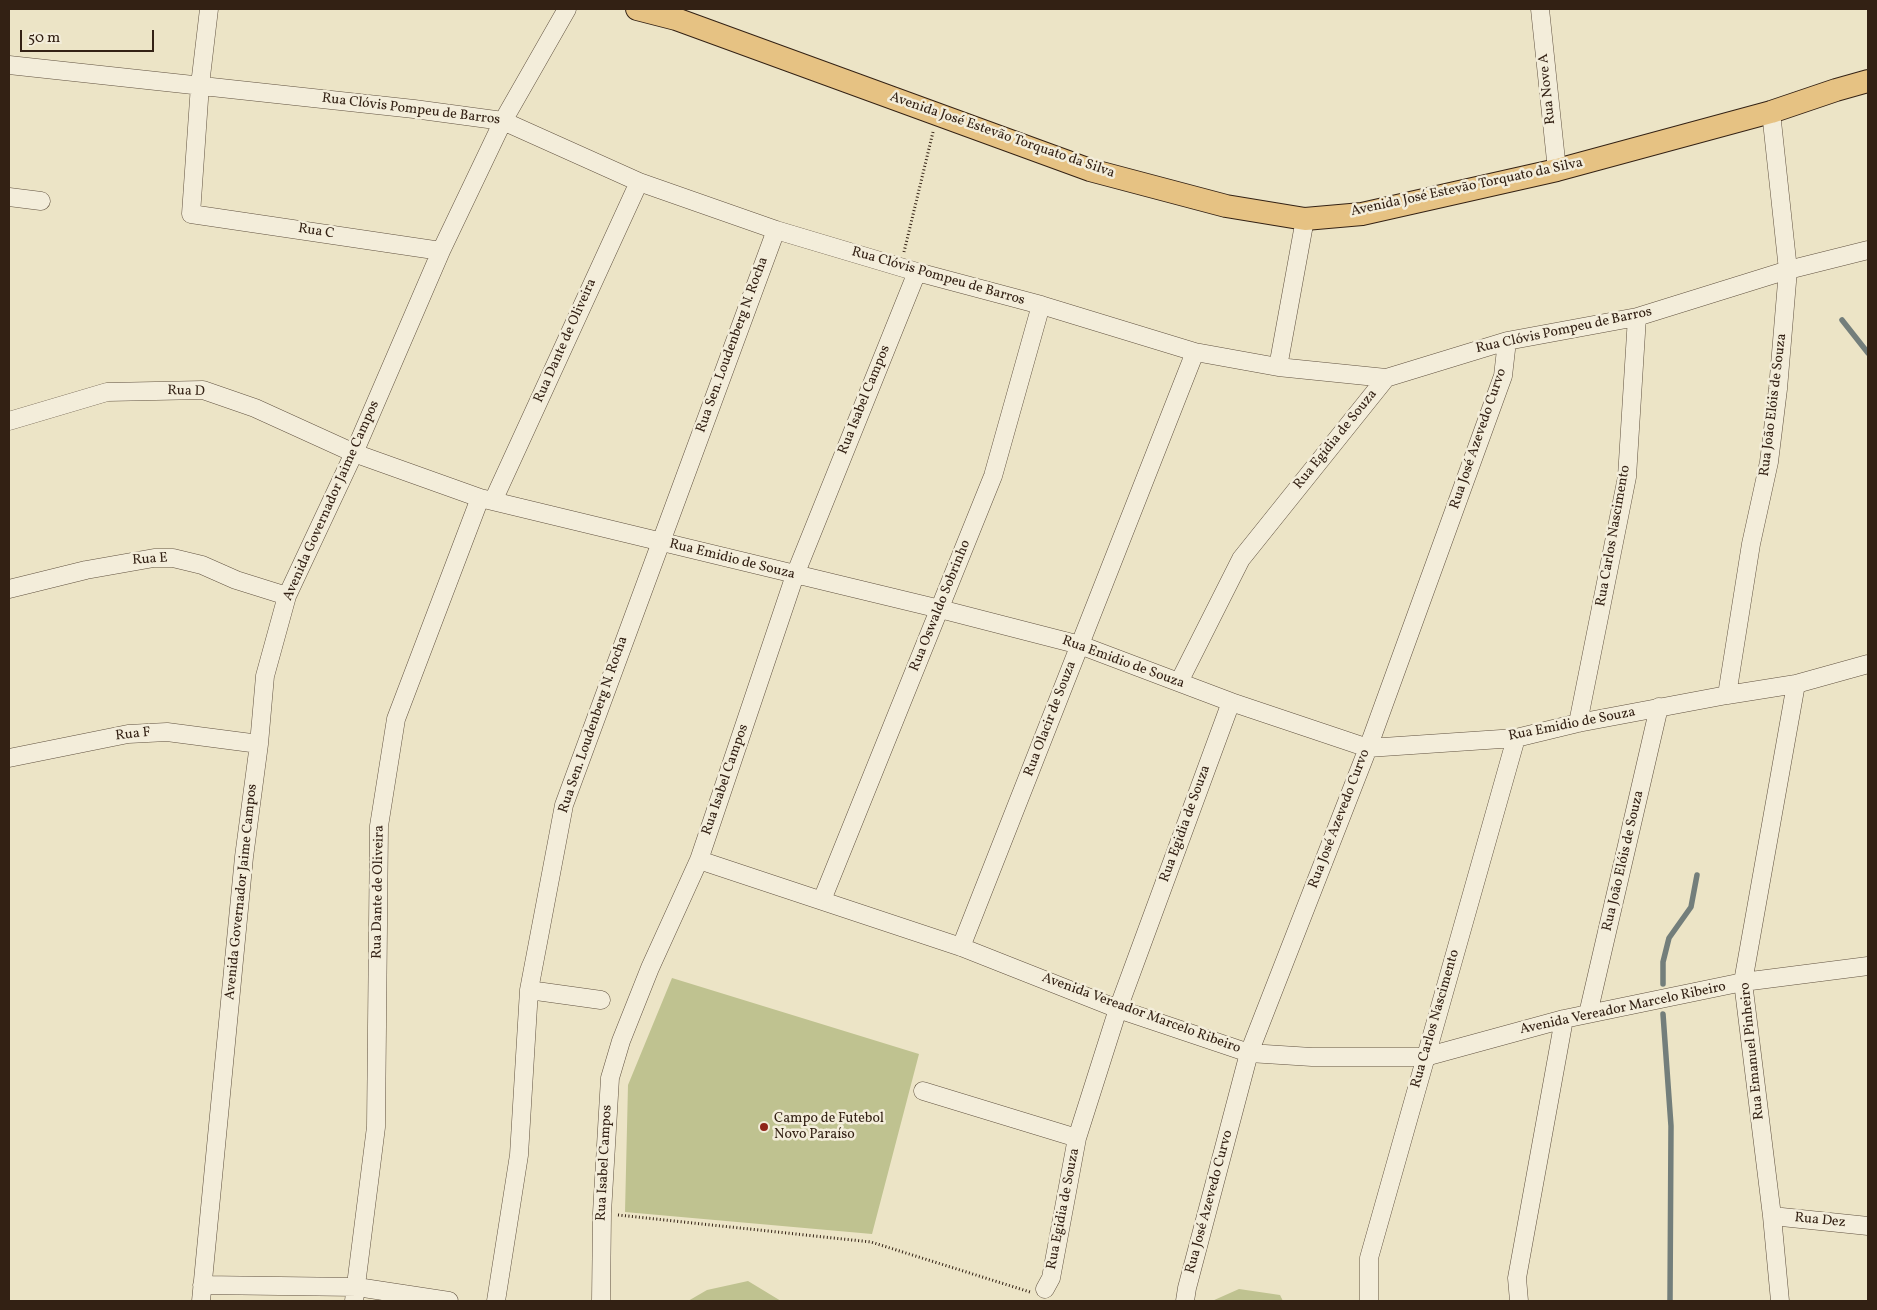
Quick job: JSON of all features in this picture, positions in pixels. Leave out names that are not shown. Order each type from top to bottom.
[{"type":"main road","name":"Avenida José Estevão Torquato da Silva","points":[[637,9],[676,19],[1090,170],[1226,206],[1305,219],[1362,214],[1557,170],[1771,112],[1836,90],[1868,82]]},
{"type":"street","points":[[200,85],[209,9]]},
{"type":"street","name":"Avenida Governador Jaime Campos","points":[[202,1293],[244,857],[266,676],[287,596],[354,453],[441,251],[503,121],[567,9]]},
{"type":"street","name":"Rua Nove A","points":[[1540,9],[1557,170]]},
{"type":"street","name":"Rua Clóvis Pompeu de Barros","points":[[9,65],[414,109],[503,121],[639,182],[776,230],[908,269],[1041,305],[1195,352],[1278,367],[1386,378],[1507,341],[1637,317],[1788,270],[1868,250]]},
{"type":"street","name":"Rua C","points":[[200,85],[191,214],[441,251]]},
{"type":"street","name":"Rua João Elóis de Souza","points":[[1727,694],[1751,544],[1769,462],[1778,389],[1788,270],[1771,112]]},
{"type":"street","name":"Rua Dante de Oliveira","points":[[355,1294],[376,1127],[379,826],[396,719],[487,499],[639,182]]},
{"type":"street","points":[[9,197],[41,200]]},
{"type":"street","points":[[1278,367],[1305,219]]},
{"type":"street","name":"Rua Sen. Loudenberg N. Rocha","points":[[496,1301],[520,1155],[529,990],[564,805],[776,230]]},
{"type":"street","name":"Rua Isabel Campos","points":[[601,1301],[602,1213],[610,1078],[620,1042],[699,860],[795,575],[908,269]]},
{"type":"street","name":"Rua Oswaldo Sobrinho","points":[[822,900],[993,476],[1041,305]]},
{"type":"street","name":"Rua Carlos Nascimento","points":[[1578,723],[1627,477],[1637,317]]},
{"type":"street","name":"Rua José Azevedo Curvo","points":[[1185,1301],[1250,1053],[1368,748],[1503,376],[1507,341]]},
{"type":"street","name":"Rua Olacir de Souza","points":[[962,947],[1195,352]]},
{"type":"street","name":"Rua Egidia de Souza","points":[[1179,682],[1240,560],[1386,378]]},
{"type":"street","name":"Rua D","points":[[9,421],[107,392],[203,390],[255,408],[354,453]]},
{"type":"street","name":"Rua Emidio de Souza","points":[[354,453],[487,499],[1080,645],[1231,702],[1368,748],[1516,738],[1578,723],[1659,707],[1727,694],[1796,684],[1868,664]]},
{"type":"street","name":"Rua E","points":[[9,589],[86,570],[154,558],[173,558],[202,565],[236,580],[287,596]]},
{"type":"street","name":"Rua Emanuel Pinheiro","points":[[1780,1301],[1772,1216],[1743,982],[1796,684]]},
{"type":"street","name":"Rua Egidia de Souza","points":[[1045,1289],[1051,1278],[1077,1138],[1118,1009],[1231,702]]},
{"type":"street","name":"Rua João Elóis de Souza","points":[[1588,1014],[1659,707]]},
{"type":"street","name":"Rua F","points":[[9,758],[128,734],[167,732],[259,744]]},
{"type":"street","name":"Rua Carlos Nascimento","points":[[1369,1301],[1369,1258],[1516,738]]},
{"type":"street","name":"Avenida Vereador Marcelo Ribeiro","points":[[699,860],[962,947],[1118,1009],[1250,1053],[1312,1057],[1425,1057],[1564,1018],[1743,982],[1868,966]]},
{"type":"street","points":[[529,990],[601,1000]]},
{"type":"street","points":[[1519,1301],[1517,1278],[1564,1018]]},
{"type":"street","points":[[923,1091],[1077,1138]]},
{"type":"street","name":"Rua Dez","points":[[1772,1216],[1868,1226]]},
{"type":"street","points":[[202,1293],[355,1294],[449,1301]]},
{"type":"path","points":[[908,269],[937,114]]},
{"type":"path","name":"Rua Egidia de Souza","points":[[602,1213],[871,1242],[1032,1293],[1045,1289]]},
{"type":"green space","name":"Campo de Futebol Novo Paraíso","points":[[672,978],[919,1054],[872,1234],[625,1212],[628,1085]]},
{"type":"green space","points":[[748,1281],[781,1301],[688,1301],[707,1290]]},
{"type":"green space","points":[[1239,1289],[1280,1295],[1283,1301],[1212,1301]]},
{"type":"waterway","points":[[1842,320],[1868,353]]},
{"type":"waterway","points":[[1663,984],[1663,962],[1669,938],[1691,907],[1697,875]]},
{"type":"waterway","points":[[1663,1014],[1671,1126],[1670,1301]]},
{"type":"place","name":"Campo de Futebol Novo Paraíso","points":[[764,1127]]}]
